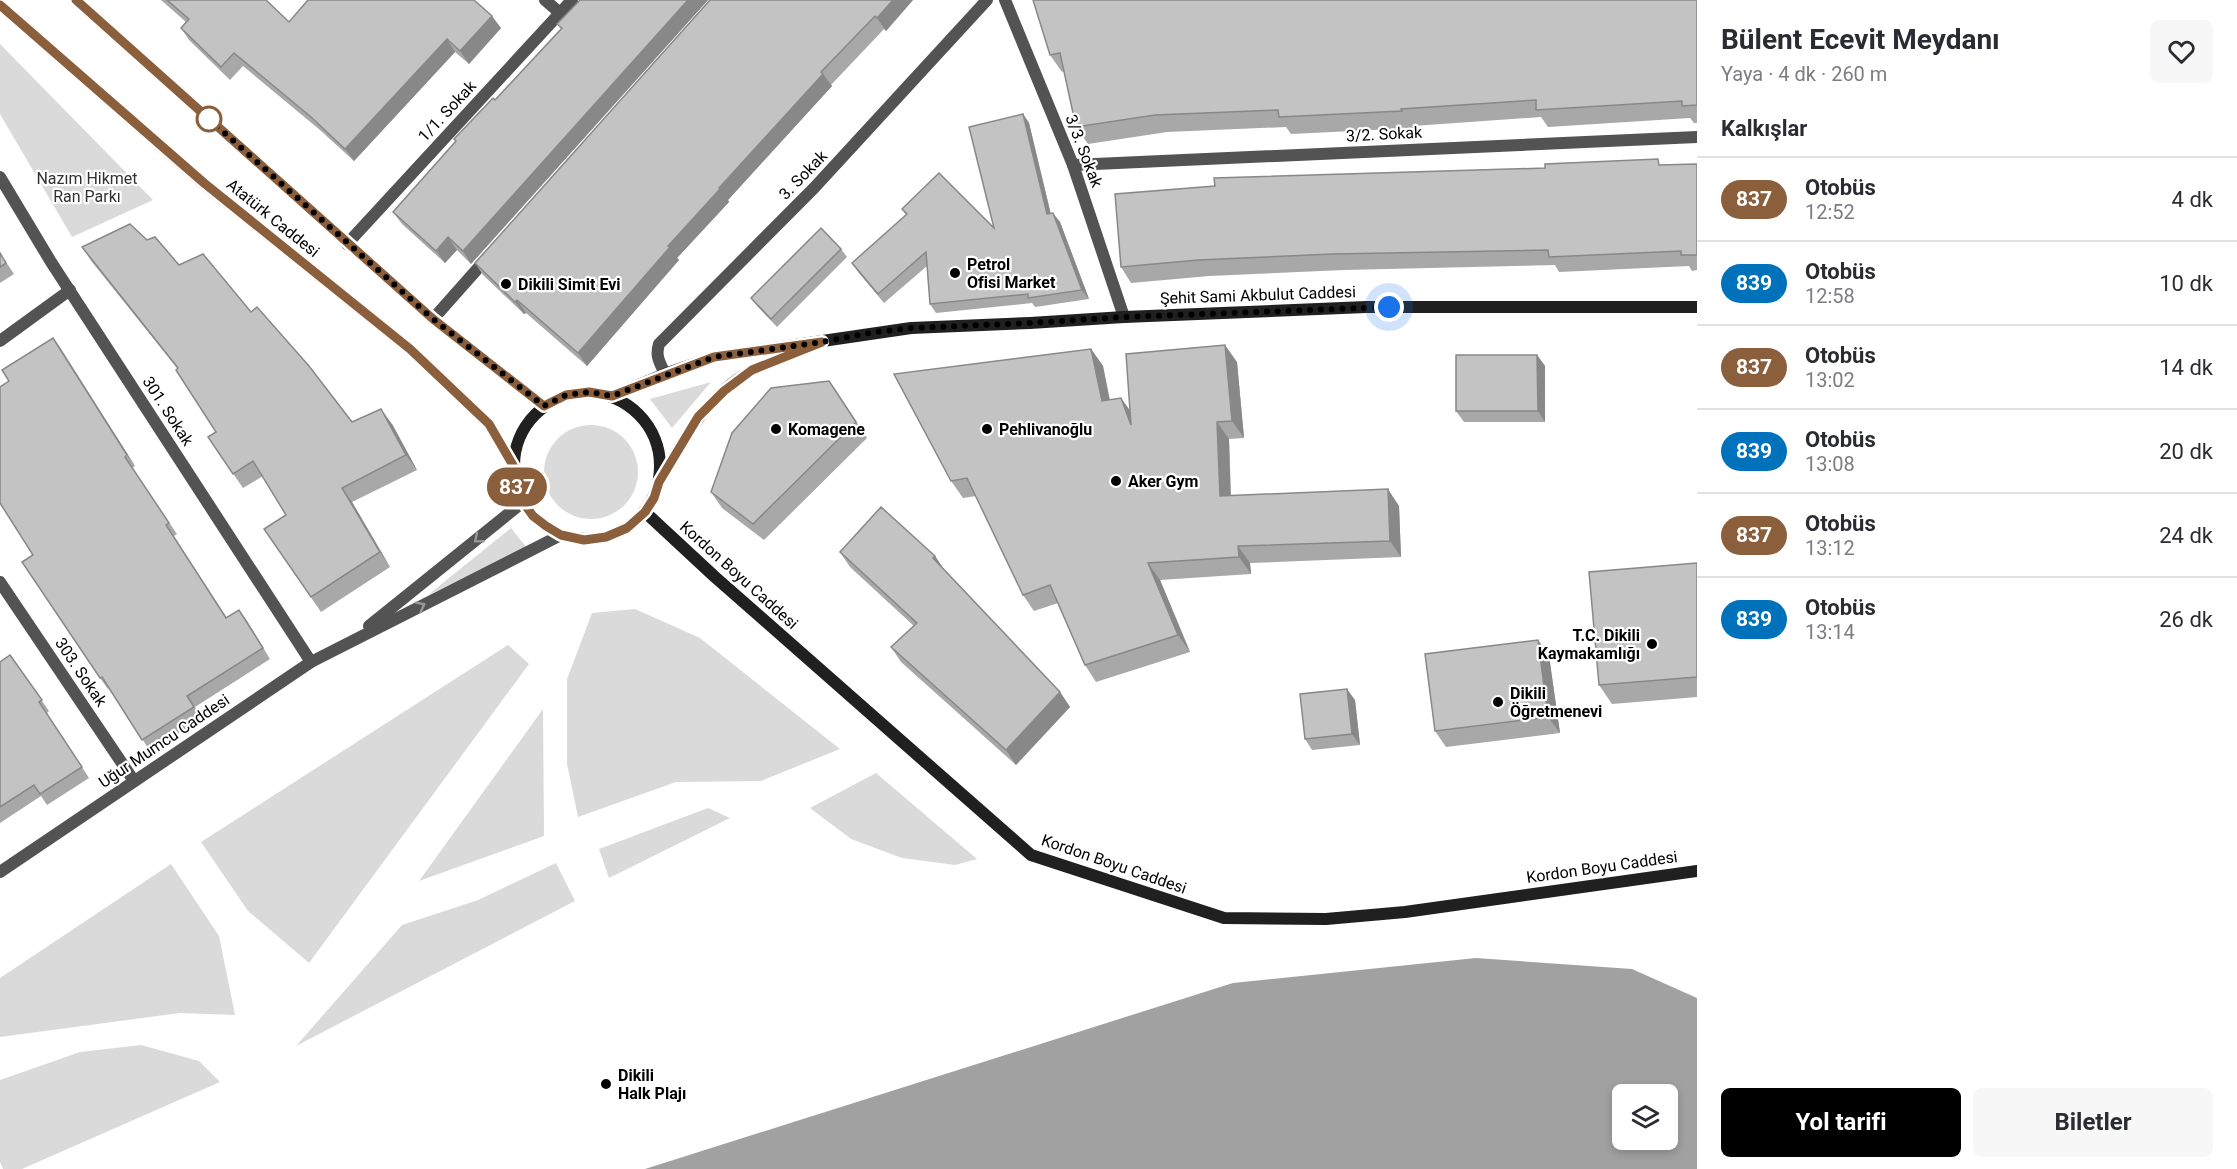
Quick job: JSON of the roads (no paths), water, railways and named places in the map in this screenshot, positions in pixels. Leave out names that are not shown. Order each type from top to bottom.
[{"type":"main road","name":"Atatürk Caddesi","points":[[75,0],[433,319],[544,406]]},
{"type":"main road","name":"Atatürk Caddesi","points":[[0,5],[204,183],[410,349],[489,424],[514,467]]},
{"type":"main road","name":"Şehit Sami Akbulut Caddesi","points":[[612,396],[714,357],[911,328],[1366,307],[1697,307]]},
{"type":"main road","name":"Şehit Sami Akbulut Caddesi","points":[[659,482],[698,417],[724,391],[752,370],[822,342]]},
{"type":"main road","points":[[589,392],[612,396],[631,406],[646,422],[657,440],[661,461],[659,482],[654,498],[645,512],[627,528],[606,537],[584,540],[561,535],[533,516],[523,502],[516,484],[514,467],[517,444],[527,423],[544,406],[566,395],[589,392]]},
{"type":"main road","name":"Kordon Boyu Caddesi","points":[[645,512],[723,584],[1031,855],[1224,918],[1326,919],[1405,912],[1697,871]]},
{"type":"street","points":[[545,0],[560,14]]},
{"type":"street","name":"1/1. Sokak","points":[[347,244],[572,0]]},
{"type":"street","name":"3. Sokak","points":[[665,374],[658,360],[659,344],[814,188],[987,0]]},
{"type":"street","name":"3/3. Sokak","points":[[1005,0],[1073,165],[1124,317]]},
{"type":"street","name":"3/2. Sokak","points":[[1073,165],[1697,136]]},
{"type":"street","name":"301. Sokak","points":[[0,177],[70,290],[311,662]]},
{"type":"street","points":[[433,319],[495,250]]},
{"type":"street","points":[[0,341],[70,290]]},
{"type":"street","name":"Uğur Mumcu Caddesi","points":[[350,642],[523,502]]},
{"type":"street","name":"Uğur Mumcu Caddesi","points":[[0,872],[311,662],[561,535]]},
{"type":"street","name":"303. Sokak","points":[[0,582],[134,781]]},
{"type":"place","name":"Petrol Ofisi Market","points":[[955,273]]},
{"type":"place","name":"Dikili Simit Evi","points":[[506,284]]},
{"type":"place","name":"Komagene","points":[[776,429]]},
{"type":"place","name":"Pehlivanoğlu","points":[[987,429]]},
{"type":"place","name":"Aker Gym","points":[[1116,481]]},
{"type":"place","name":"T.C. Dikili Kaymakamlığı","points":[[1652,644]]},
{"type":"place","name":"Dikili Öğretmenevi","points":[[1498,702]]},
{"type":"place","name":"Dikili Halk Plajı","points":[[606,1084]]},
{"type":"park label","name":"Nazım Hikmet Ran Parkı","points":[[87,187]]}]
